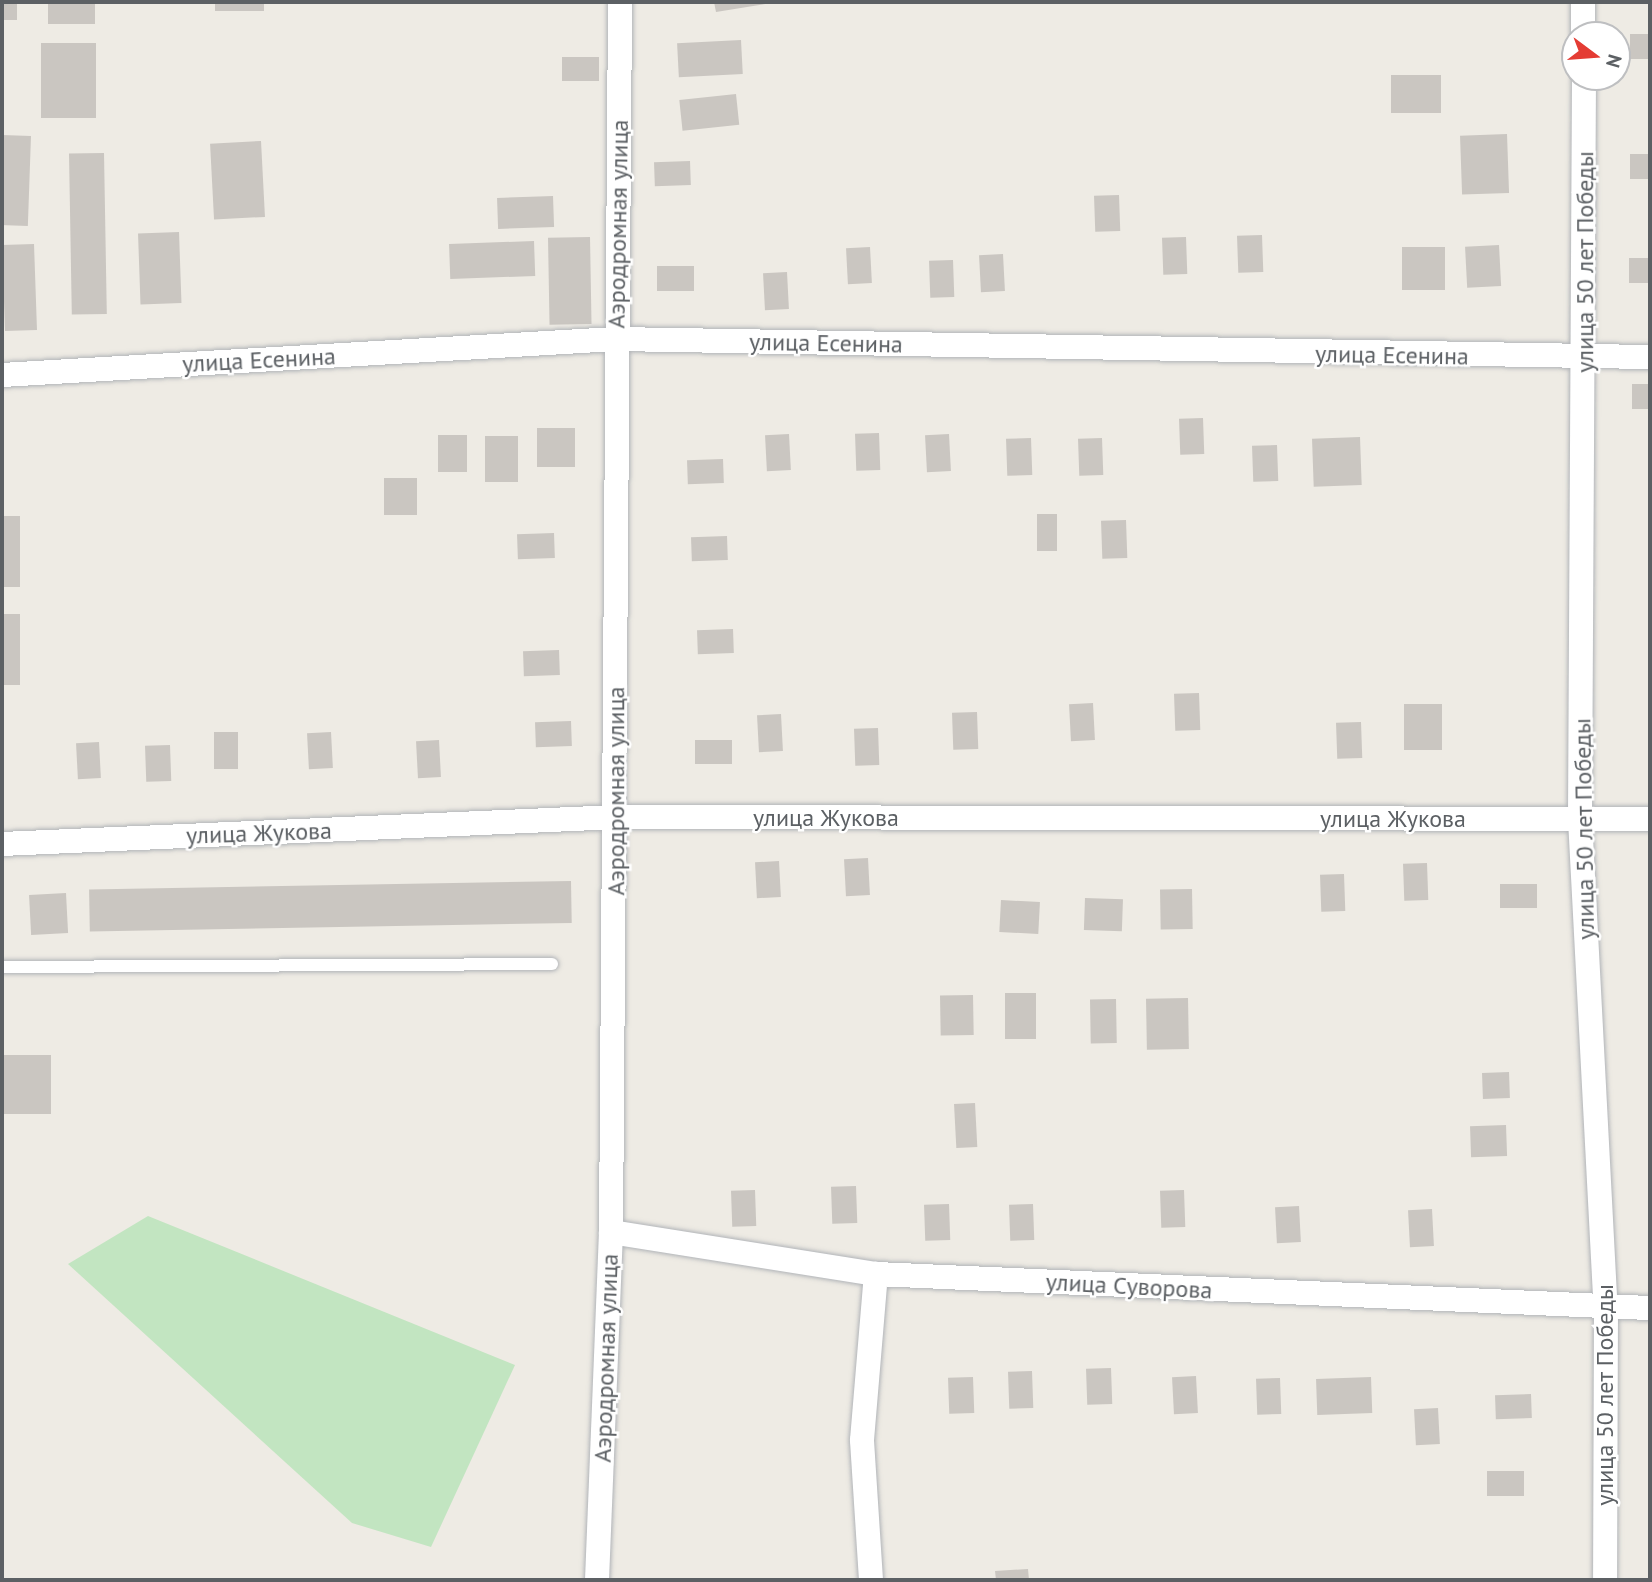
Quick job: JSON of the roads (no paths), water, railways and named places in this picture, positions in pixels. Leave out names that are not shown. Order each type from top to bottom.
[{"type":"street","name":"Аэродромная улица","points":[[597,1580],[611,1232],[617,817],[616,340],[620,2]]},
{"type":"street","points":[[1583,2],[1583,21]]},
{"type":"street","name":"улица 50 лет Победы","points":[[1584,91],[1587,358],[1580,819],[1606,1309],[1605,1580]]},
{"type":"street","name":"улица Есенина","points":[[2,375],[616,340],[1650,357]]},
{"type":"street","name":"улица Жукова","points":[[2,844],[617,817],[1650,819]]},
{"type":"street","name":"улица Суворова","points":[[611,1232],[876,1274],[1606,1309],[1650,1308]]},
{"type":"street","points":[[871,1580],[862,1440],[876,1274]]},
{"type":"lane","points":[[2,967],[552,964]]}]
